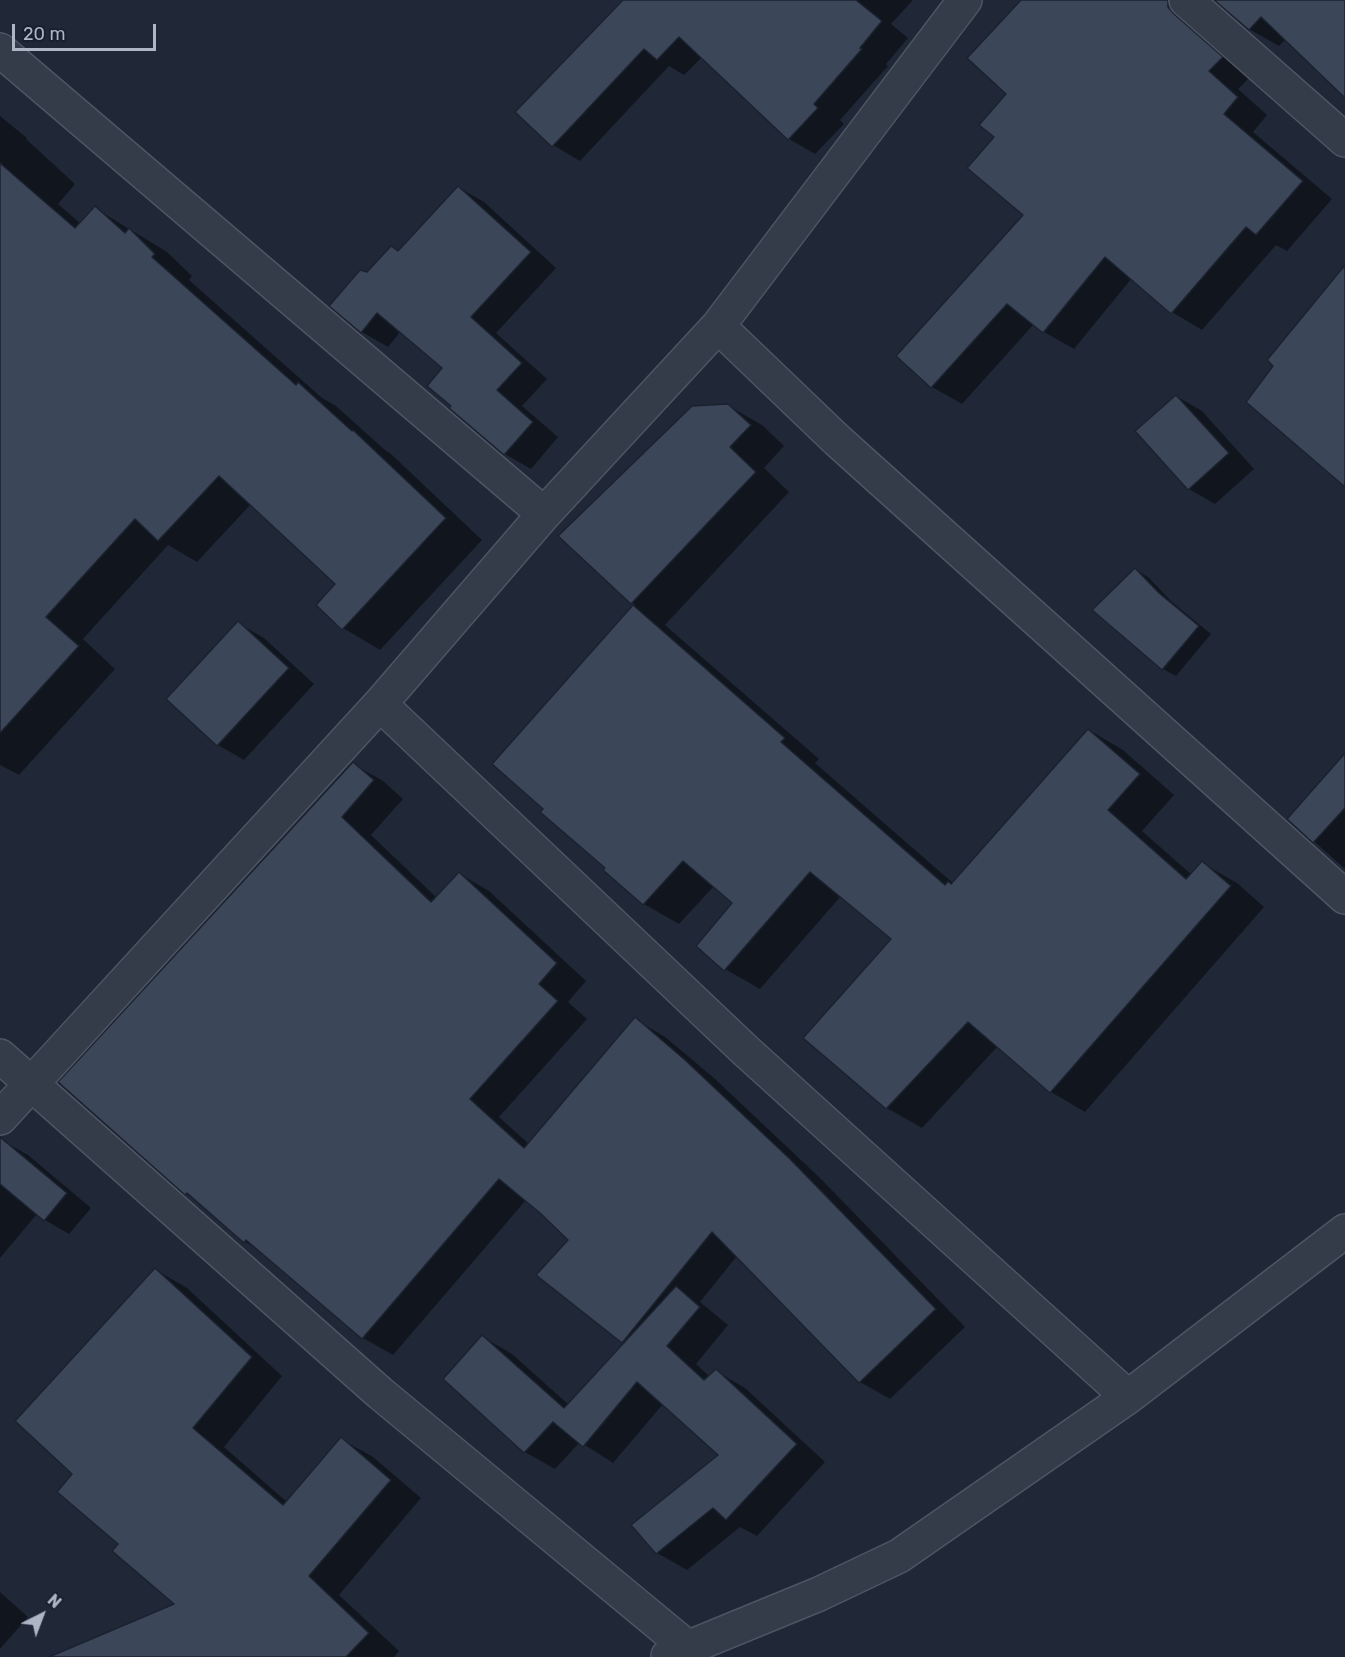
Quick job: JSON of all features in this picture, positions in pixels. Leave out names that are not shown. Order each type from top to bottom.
[{"type":"street","points":[[0,1118],[380,704],[544,514],[718,326],[965,0]]},
{"type":"street","points":[[1186,0],[1345,140]]},
{"type":"street","points":[[0,50],[544,514]]},
{"type":"street","points":[[718,326],[837,440],[1345,897]]},
{"type":"street","points":[[380,704],[746,1051],[1128,1397]]},
{"type":"street","points":[[0,1056],[380,1393],[677,1652],[819,1594],[899,1556],[1128,1397],[1345,1231]]},
{"type":"building","points":[[623,0],[856,0],[882,21],[860,48],[862,49],[814,104],[818,108],[788,140],[679,37],[657,60],[644,49],[552,147],[515,112]]},
{"type":"building","points":[[1021,0],[1168,0],[1168,7],[1174,14],[1223,57],[1209,71],[1238,97],[1224,114],[1303,181],[1256,235],[1246,227],[1171,314],[1105,257],[1043,333],[1007,304],[931,388],[896,356],[1023,215],[967,168],[994,137],[979,125],[1006,94],[967,58]]},
{"type":"building","points":[[1214,0],[1345,0],[1345,98],[1261,17],[1249,30]]},
{"type":"building","points":[[0,163],[75,228],[95,206],[125,233],[129,228],[155,254],[152,257],[296,385],[298,382],[353,430],[446,518],[342,630],[316,605],[335,584],[219,476],[158,541],[135,519],[46,617],[79,646],[0,733]]},
{"type":"building","points":[[458,186],[531,252],[471,317],[522,363],[497,390],[533,422],[504,455],[427,386],[442,368],[377,313],[361,333],[329,306],[360,270],[367,272],[391,246],[398,251]]},
{"type":"building","points":[[1345,265],[1345,487],[1246,402],[1273,366],[1267,360]]},
{"type":"building","points":[[1176,395],[1229,453],[1188,490],[1135,431]]},
{"type":"building","points":[[728,404],[751,425],[730,447],[756,472],[631,604],[558,536],[692,406]]},
{"type":"building","points":[[1135,568],[1159,593],[1199,626],[1162,670],[1092,610]]},
{"type":"building","points":[[633,605],[785,738],[781,742],[945,885],[948,881],[951,884],[1088,729],[1140,774],[1108,810],[1186,879],[1202,861],[1231,886],[1050,1093],[968,1022],[886,1109],[803,1038],[891,939],[810,872],[724,971],[696,946],[732,903],[683,861],[643,905],[603,870],[605,868],[540,812],[543,809],[492,764]]},
{"type":"building","points":[[238,621],[289,668],[217,746],[166,699]]},
{"type":"building","points":[[1345,753],[1345,808],[1313,843],[1287,819]]},
{"type":"building","points":[[353,762],[374,780],[342,817],[431,902],[459,872],[557,963],[539,984],[558,1001],[470,1099],[524,1148],[635,1017],[684,1059],[790,1159],[936,1309],[859,1383],[712,1232],[622,1343],[536,1275],[568,1240],[499,1179],[362,1339],[246,1240],[244,1243],[187,1193],[185,1195],[58,1082]]},
{"type":"building","points":[[0,1137],[67,1193],[44,1221],[0,1184]]},
{"type":"building","points":[[155,1268],[252,1357],[193,1428],[283,1505],[341,1437],[391,1480],[309,1576],[369,1633],[346,1657],[49,1657],[174,1604],[112,1551],[118,1544],[57,1492],[72,1474],[15,1421]]},
{"type":"building","points":[[676,1286],[700,1307],[667,1346],[704,1380],[716,1369],[797,1444],[726,1520],[713,1508],[656,1554],[631,1525],[718,1455],[637,1382],[583,1447],[553,1422],[524,1453],[443,1379],[482,1335],[564,1408]]}]
